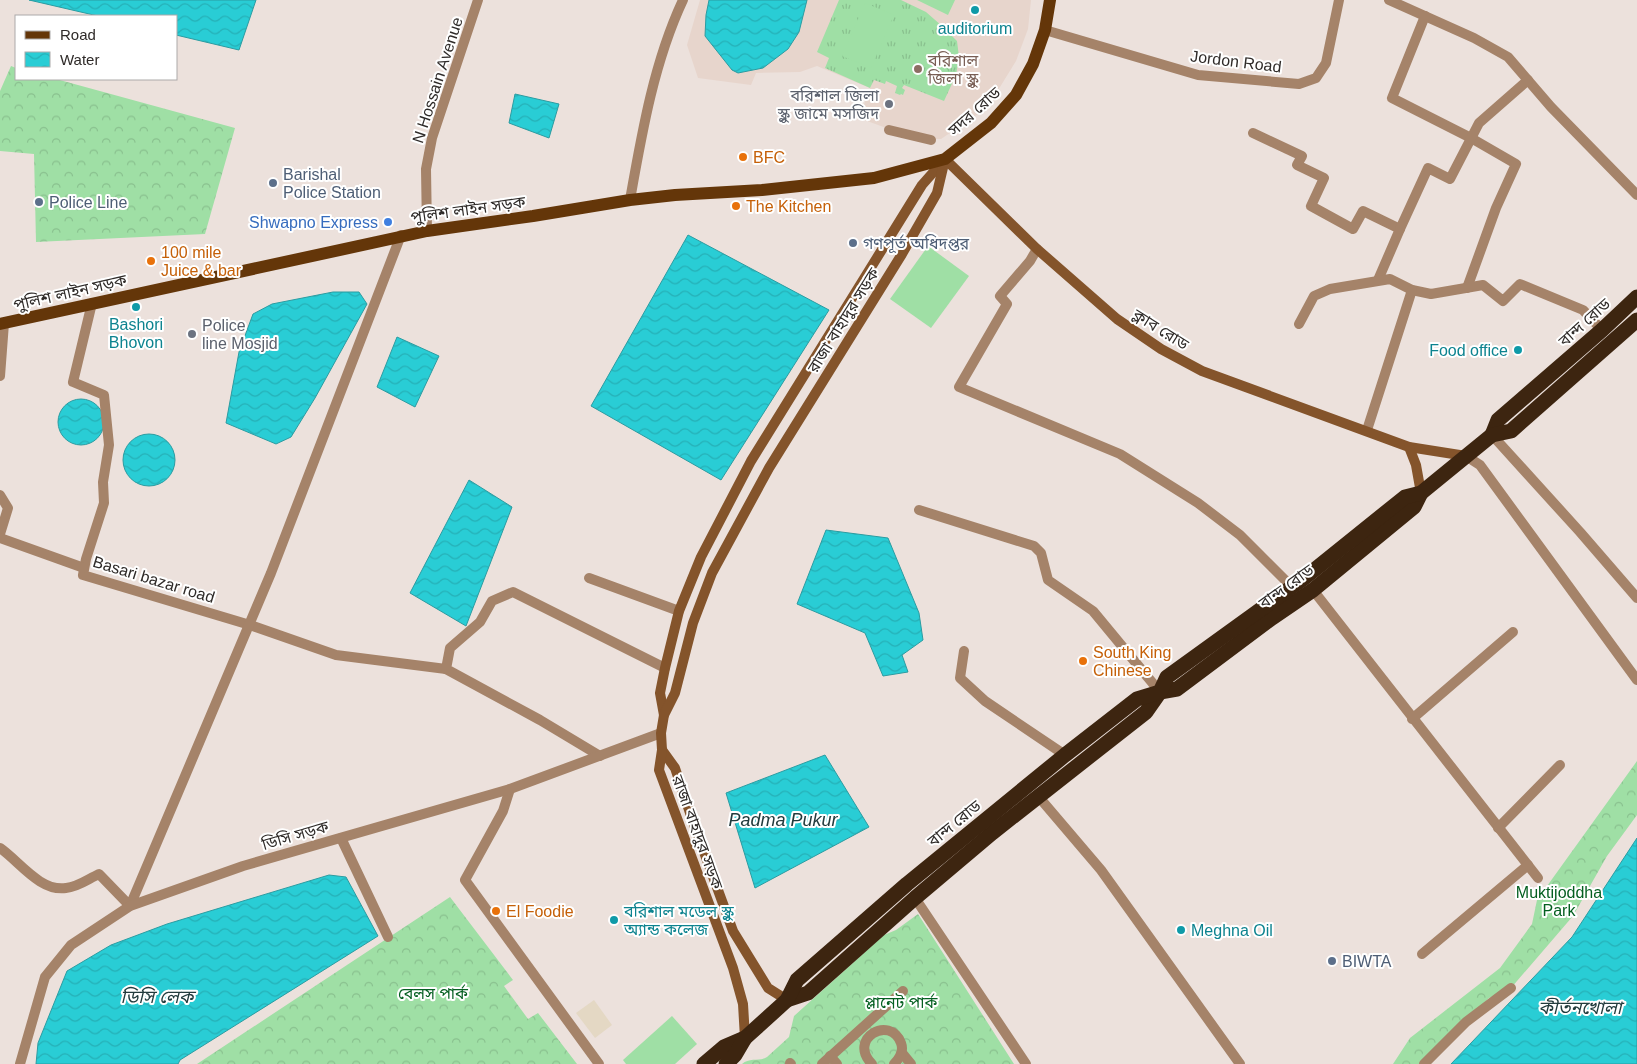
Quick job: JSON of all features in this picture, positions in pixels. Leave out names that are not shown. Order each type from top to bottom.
[{"type":"highway","name":"বান্দ রোড","points":[[1492,435],[1498,420],[1602,330],[1637,297]]},
{"type":"highway","name":"বান্দ রোড","points":[[704,1064],[724,1047],[744,1038],[787,1000],[797,980],[907,884],[1065,755],[1137,699],[1177,689],[1313,590],[1414,507],[1421,493],[1492,435],[1511,431],[1637,320]]},
{"type":"highway","name":"বান্দ রোড","points":[[787,1000],[808,993],[915,898],[1038,796],[1146,712],[1160,692],[1167,677],[1292,587],[1404,497],[1421,493]]},
{"type":"highway","name":"বান্দ রোড","points":[[726,1064],[735,1055],[744,1038]]},
{"type":"main road","name":"সদর রোড","points":[[945,159],[990,123],[1016,95],[1033,64],[1045,30],[1050,0]]},
{"type":"main road","name":"পুলিশ লাইন সড়ক","points":[[2,324],[401,235],[630,200],[675,195],[762,190],[874,178],[945,159]]},
{"type":"main road","name":"ক্লাব রোড","points":[[945,159],[1037,248],[1117,319],[1161,348],[1202,371],[1409,447],[1466,456]]},
{"type":"main road","name":"রাজা বাহাদুর সড়ক","points":[[664,715],[660,692],[665,668],[679,611],[701,557],[751,461],[922,185],[945,159]]},
{"type":"main road","name":"রাজা বাহাদুর সড়ক","points":[[744,1038],[743,1004],[733,968],[658,770],[662,750],[661,733],[664,715],[675,693],[693,623],[712,573],[769,468],[902,254],[937,193],[945,159]]},
{"type":"main road","points":[[1409,447],[1416,465],[1421,493]]},
{"type":"main road","name":"রাজা বাহাদুর সড়ক","points":[[662,750],[676,768],[693,822],[733,931],[768,988],[787,1000]]},
{"type":"street","name":"N Hossain Avenue","points":[[427,231],[426,169],[432,138],[478,0]]},
{"type":"street","points":[[630,200],[639,147],[658,71],[670,29],[683,0]]},
{"type":"street","name":"Jordon Road","points":[[1045,30],[1198,75],[1299,84],[1316,78],[1326,63],[1339,0]]},
{"type":"street","points":[[1389,0],[1474,38],[1508,57],[1551,107],[1637,194]]},
{"type":"street","points":[[1425,16],[1392,98],[1472,138],[1516,164],[1496,208],[1467,288]]},
{"type":"street","points":[[1378,280],[1428,168],[1450,179],[1479,123],[1528,80]]},
{"type":"street","points":[[888,130],[931,141]]},
{"type":"street","points":[[1253,133],[1302,156],[1297,165],[1324,178],[1311,206],[1353,230],[1363,211],[1400,229]]},
{"type":"street","points":[[0,848],[34,877],[50,887],[65,889],[99,874],[130,906],[271,574],[401,235]]},
{"type":"street","points":[[1037,248],[1030,261],[1000,296],[1006,304],[960,387],[1120,454],[1198,502],[1240,535],[1292,587]]},
{"type":"street","points":[[1298,324],[1314,296],[1330,289],[1390,279],[1412,290],[1431,294],[1483,285],[1503,301],[1520,284],[1583,310],[1602,330]]},
{"type":"street","points":[[1367,430],[1412,290]]},
{"type":"street","name":"Basari bazar road","points":[[92,303],[73,382],[104,394],[109,445],[103,482],[104,503],[82,575],[250,625],[336,655],[446,669]]},
{"type":"street","points":[[0,376],[2,324]]},
{"type":"street","points":[[1492,435],[1637,598]]},
{"type":"street","points":[[1466,456],[1480,465],[1637,680]]},
{"type":"street","points":[[0,495],[8,508],[0,536],[84,568]]},
{"type":"street","points":[[919,510],[1034,546],[1041,553],[1048,580],[1093,611],[1160,692]]},
{"type":"street","points":[[589,578],[679,611]]},
{"type":"street","points":[[1313,590],[1538,878]]},
{"type":"street","points":[[600,756],[540,720],[446,669],[450,648],[480,622],[492,601],[513,592],[665,668]]},
{"type":"street","points":[[1412,718],[1513,632]]},
{"type":"street","points":[[964,651],[960,678],[986,701],[1065,755]]},
{"type":"street","name":"ডিসি সড়ক","points":[[20,1064],[45,977],[71,945],[130,906],[243,866],[510,789],[661,733]]},
{"type":"street","points":[[1498,828],[1560,766]]},
{"type":"street","points":[[510,789],[503,811],[465,880],[599,1064]]},
{"type":"street","points":[[1038,796],[1101,870],[1240,1064]]},
{"type":"street","points":[[341,838],[388,937]]},
{"type":"street","points":[[1422,954],[1528,866]]},
{"type":"street","points":[[915,898],[1026,1064]]},
{"type":"street","points":[[1424,1064],[1466,1022],[1511,988]]},
{"type":"street","points":[[822,1064],[834,1060],[903,991]]},
{"type":"street","points":[[872,1064],[868,1060],[864,1048],[868,1037],[879,1030],[891,1032],[896,1036],[902,1047],[902,1053],[894,1064]]},
{"type":"street","points":[[902,1053],[911,1064]]},
{"type":"shaded area","name":"বরিশাল জিলা স্কুল","points":[[700,0],[1031,0],[1028,29],[1016,61],[1000,87],[978,114],[941,139],[931,139],[889,129],[859,118],[870,88],[817,66],[800,72],[756,73],[751,85],[698,78],[687,45]]},
{"type":"shaded area","points":[[594,1000],[612,1025],[595,1038],[576,1013]]},
{"type":"green space","points":[[839,0],[901,0],[926,12],[942,26],[957,41],[959,57],[956,75],[944,101],[904,85],[902,88],[905,90],[903,95],[900,95],[895,93],[897,86],[886,81],[885,84],[874,80],[870,88],[825,68],[829,58],[817,52]]},
{"type":"green space","points":[[917,0],[955,0],[948,15]]},
{"type":"green space","points":[[865,3],[894,15],[871,68],[842,56]]},
{"type":"green space","points":[[11,66],[15,68],[15,80],[60,80],[235,128],[205,234],[36,242],[34,154],[0,151],[0,91]]},
{"type":"green space","points":[[928,246],[969,276],[931,328],[890,299]]},
{"type":"green space","name":"Muktijoddha Park","points":[[1637,761],[1637,815],[1607,856],[1573,916],[1511,988],[1489,998],[1423,1064],[1393,1064],[1410,1038],[1500,968],[1532,924],[1537,900]]},
{"type":"green space","name":"বেলস পার্ক","points":[[450,897],[513,980],[504,986],[528,1019],[538,1013],[577,1064],[197,1064]]},
{"type":"green space","name":"প্লানেট পার্ক","points":[[918,914],[1014,1064],[742,1064],[767,1057],[789,1037],[794,1016],[884,935],[896,930]]},
{"type":"green space","points":[[672,1016],[697,1044],[675,1064],[626,1064],[623,1060]]},
{"type":"water","points":[[29,0],[256,0],[239,50],[178,35],[178,15],[94,15]]},
{"type":"water","points":[[709,0],[807,0],[799,32],[788,49],[763,68],[738,73],[732,70],[705,36]]},
{"type":"water","points":[[515,94],[559,104],[549,138],[509,123]]},
{"type":"water","points":[[688,235],[829,310],[721,480],[591,406]]},
{"type":"water","points":[[333,292],[359,292],[367,304],[291,437],[276,444],[226,423],[239,352],[253,314],[272,304]]},
{"type":"water","points":[[397,337],[439,356],[415,407],[377,387]]},
{"type":"water","points":[[86,399],[98,405],[103,413],[103,431],[98,439],[90,444],[76,445],[64,439],[59,431],[58,417],[64,405],[72,400]]},
{"type":"water","points":[[149,434],[159,436],[167,442],[173,450],[175,460],[173,470],[167,478],[159,484],[149,486],[139,484],[131,478],[125,470],[123,460],[125,450],[131,442],[139,436]]},
{"type":"water","points":[[469,480],[512,507],[466,626],[410,593]]},
{"type":"water","points":[[826,530],[888,538],[919,613],[923,640],[902,655],[908,672],[883,676],[865,633],[797,604]]},
{"type":"water","name":"Padma Pukur","points":[[825,755],[869,827],[755,888],[726,793]]},
{"type":"water","name":"কীর্তনখোলা","points":[[1637,838],[1637,1064],[1451,1064],[1572,937]]},
{"type":"water","name":"ডিসি লেক","points":[[329,875],[346,877],[378,936],[180,1060],[178,1064],[36,1064],[38,1043],[67,971],[111,945],[167,924]]},
{"type":"place","name":"auditorium","points":[[975,10]]},
{"type":"place","name":"বরিশাল জিলা স্কুল","points":[[918,69]]},
{"type":"place","name":"বরিশাল জিলা স্কুল জামে মসজিদ","points":[[889,104]]},
{"type":"place","name":"BFC","points":[[743,157]]},
{"type":"place","name":"Barishal Police Station","points":[[273,183]]},
{"type":"place","name":"Police Line","points":[[39,202]]},
{"type":"place","name":"The Kitchen","points":[[736,206]]},
{"type":"place","name":"Shwapno Express","points":[[388,222]]},
{"type":"place","name":"গণপূর্ত অধিদপ্তর","points":[[853,243]]},
{"type":"place","name":"100 mile Juice & bar","points":[[151,261]]},
{"type":"place","name":"Bashori Bhovon","points":[[136,307]]},
{"type":"place","name":"Police line Mosjid","points":[[192,334]]},
{"type":"place","name":"Food office","points":[[1518,350]]},
{"type":"place","name":"South King Chinese","points":[[1083,661]]},
{"type":"place","name":"El Foodie","points":[[496,911]]},
{"type":"place","name":"বরিশাল মডেল স্কুল অ্যান্ড কলেজ","points":[[614,920]]},
{"type":"place","name":"Meghna Oil","points":[[1181,930]]},
{"type":"place","name":"BIWTA","points":[[1332,961]]}]
